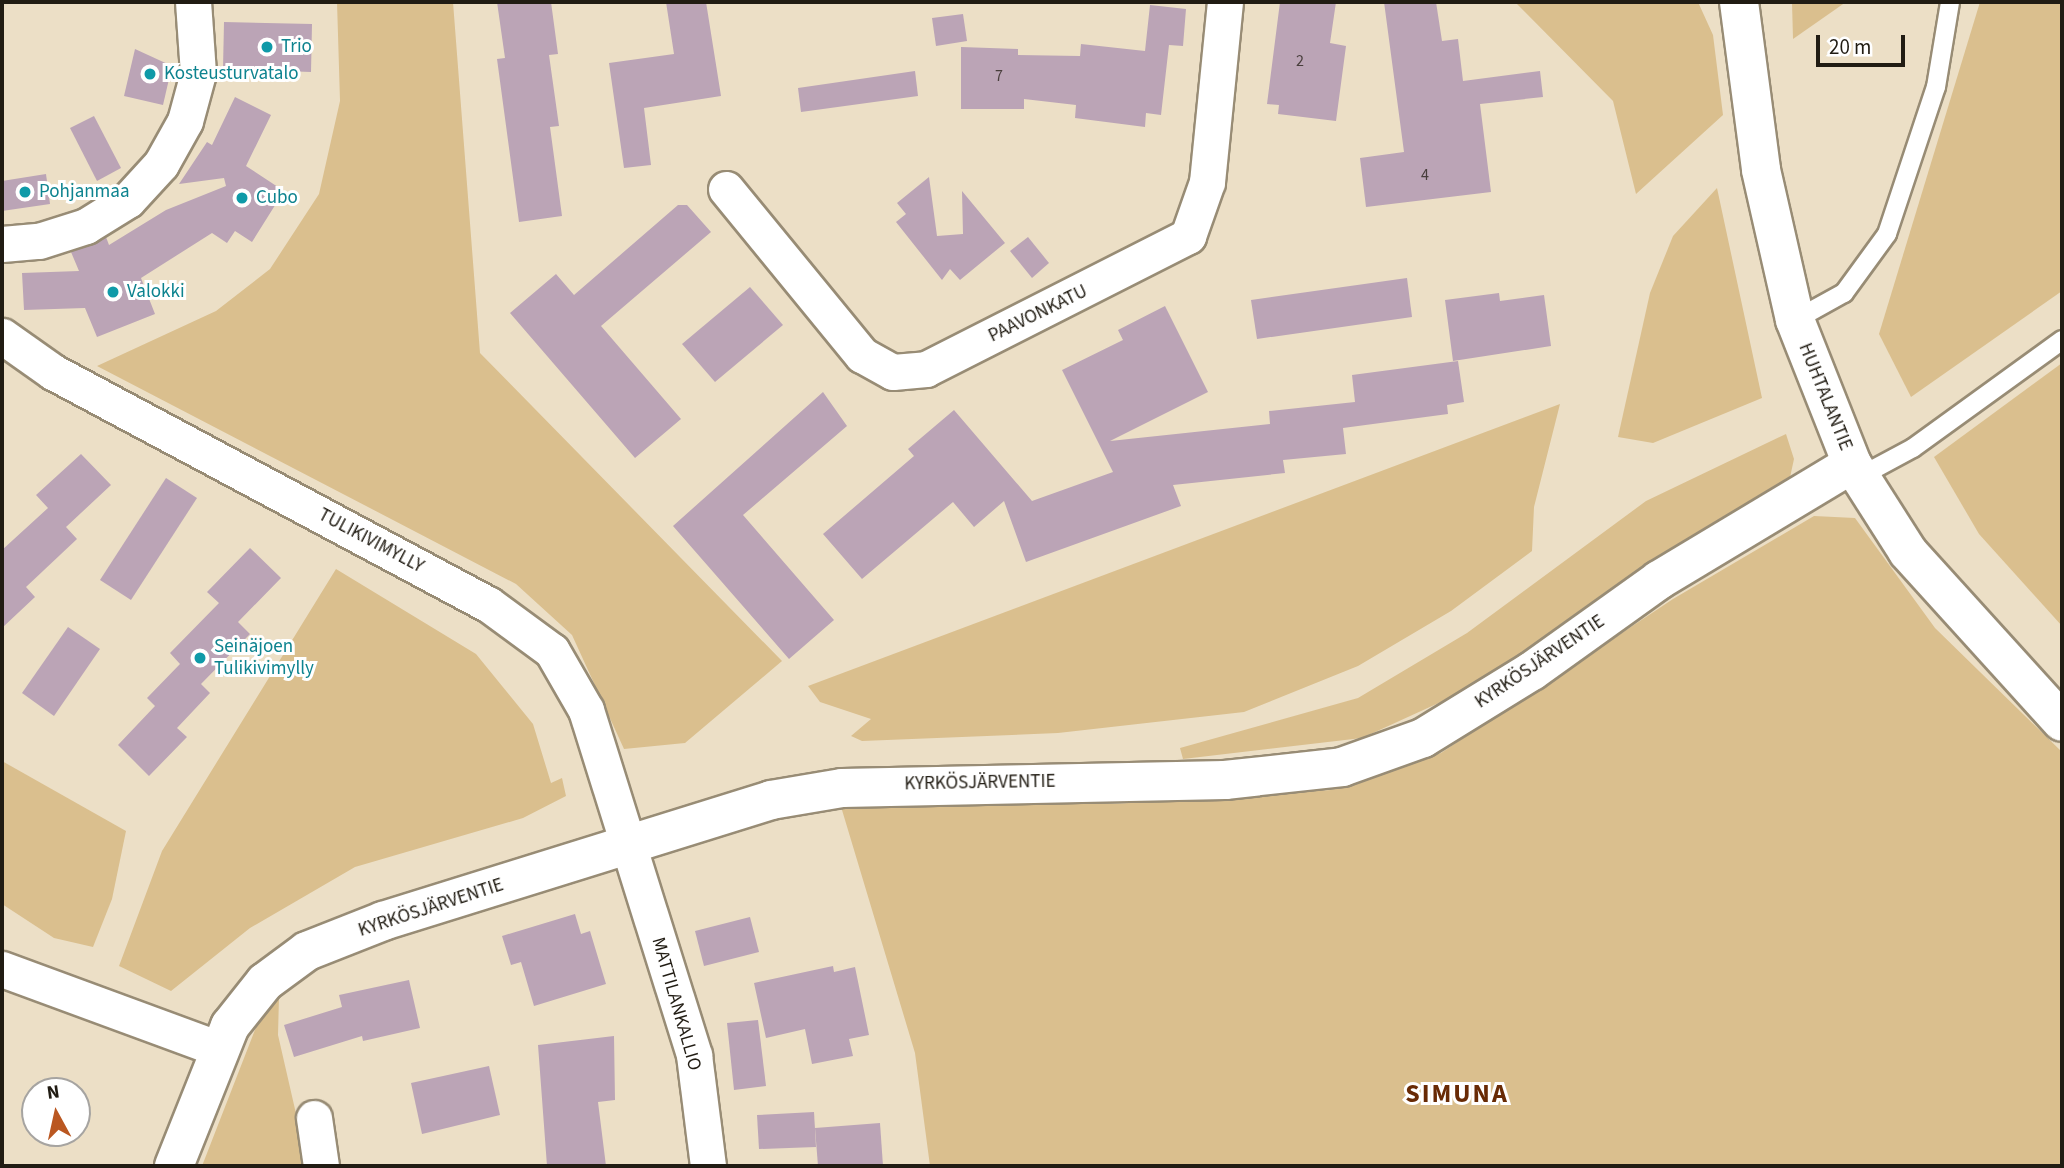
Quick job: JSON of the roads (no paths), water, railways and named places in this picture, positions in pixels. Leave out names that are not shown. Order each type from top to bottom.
[{"type":"street","points":[[2,244],[39,241],[86,226],[128,200],[162,164],[185,121],[198,74],[193,2]]},
{"type":"street","name":"PAAVONKATU","points":[[726,190],[862,355],[893,372],[926,369],[1188,236],[1207,182],[1225,2]]},
{"type":"street","name":"HUHTALANTIE","points":[[1739,2],[1761,170],[1795,320],[1855,470],[1908,552],[2062,722]]},
{"type":"street","name":"TULIKIVIMYLLY","points":[[2,336],[53,372],[488,604],[552,651],[586,710],[629,846]]},
{"type":"street","name":"KYRKÖSJÄRVENTIE","points":[[174,1166],[219,1049],[265,982],[307,951],[383,921],[771,800],[842,788],[1225,780],[1342,767],[1423,738],[1532,671],[1658,580],[1855,470]]},
{"type":"street","name":"MATTILANKALLIO","points":[[629,846],[694,1055],[708,1166]]},
{"type":"street","points":[[2,969],[219,1049]]},
{"type":"street","points":[[314,1118],[321,1166]]},
{"type":"lane","points":[[1795,320],[1844,293],[1887,234],[1936,87],[1951,2]]},
{"type":"lane","points":[[1855,470],[1913,448],[2062,340]]},
{"type":"place","name":"Trio","points":[[267,47]]},
{"type":"place","name":"Kosteusturvatalo","points":[[150,74]]},
{"type":"place","name":"Pohjanmaa","points":[[25,192]]},
{"type":"place","name":"Cubo","points":[[242,198]]},
{"type":"place","name":"Valokki","points":[[113,292]]},
{"type":"place","name":"Seinäjoen Tulikivimylly","points":[[200,658]]},
{"type":"district","name":"SIMUNA","points":[[1457,1094]]}]
